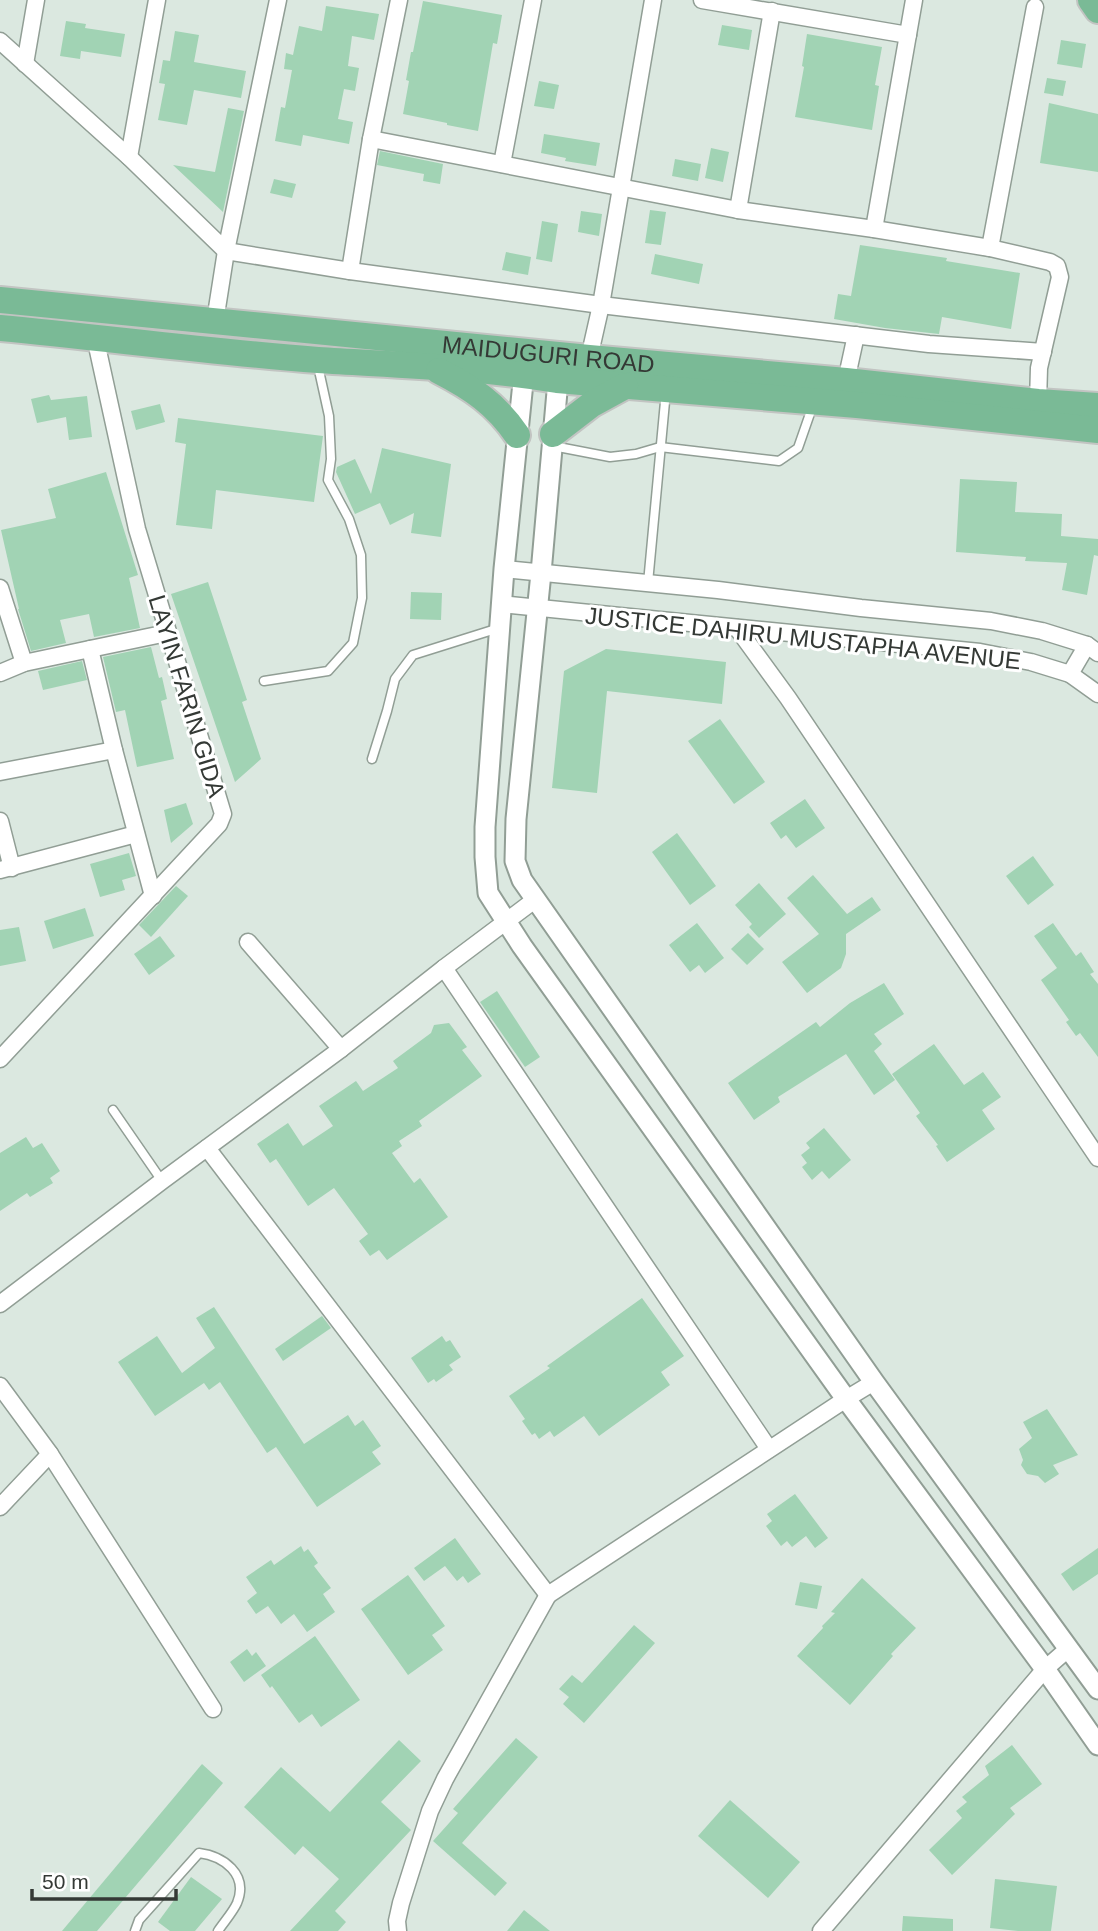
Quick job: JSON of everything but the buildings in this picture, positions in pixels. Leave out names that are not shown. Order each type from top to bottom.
[{"type":"highway","points":[[1091,0],[1098,10]]},
{"type":"highway","name":"MAIDUGURI ROAD","points":[[0,300],[215,321],[559,367],[625,386],[1098,430]]},
{"type":"highway","name":"MAIDUGURI ROAD","points":[[0,328],[316,359],[428,366],[525,363]]},
{"type":"highway","name":"MAIDUGURI ROAD","points":[[559,367],[589,358],[846,381],[1038,402],[1092,403]]},
{"type":"highway","points":[[428,366],[468,386],[494,406],[517,435]]},
{"type":"highway","points":[[552,440],[593,404],[625,386]]},
{"type":"street","points":[[25,64],[36,0]]},
{"type":"street","points":[[129,157],[158,0]]},
{"type":"street","points":[[215,321],[226,251],[278,0]]},
{"type":"street","points":[[350,271],[371,139],[399,0]]},
{"type":"street","points":[[502,164],[533,0]]},
{"type":"street","points":[[589,358],[601,304],[653,0]]},
{"type":"street","points":[[702,0],[908,34]]},
{"type":"street","points":[[874,229],[914,0]]},
{"type":"street","points":[[990,248],[1035,7]]},
{"type":"street","points":[[738,210],[772,11]]},
{"type":"street","points":[[0,41],[129,157],[226,251],[350,271],[601,304],[929,344],[1043,352]]},
{"type":"street","points":[[371,139],[738,210],[990,248],[1050,262],[1057,265],[1060,277],[1039,368],[1038,402]]},
{"type":"street","points":[[846,381],[856,335]]},
{"type":"street","name":"LAYIN FARIN GIDA","points":[[0,1059],[219,824],[223,814],[137,529],[95,337]]},
{"type":"street","points":[[525,363],[504,569],[485,827],[488,893],[846,1399],[1098,1745]]},
{"type":"street","points":[[559,367],[516,819],[515,861],[522,880],[874,1382],[1098,1689]]},
{"type":"street","points":[[504,569],[991,621],[1042,631],[1092,649],[1070,674]]},
{"type":"street","points":[[1,598],[24,663]]},
{"type":"street","name":"JUSTICE DAHIRU MUSTAPHA AVENUE","points":[[501,604],[980,652],[1031,662],[1070,674],[1098,694]]},
{"type":"street","points":[[737,628],[788,698],[1098,1158]]},
{"type":"street","points":[[0,673],[24,663],[167,633]]},
{"type":"street","points":[[90,649],[153,895]]},
{"type":"street","points":[[0,772],[114,750]]},
{"type":"street","points":[[0,821],[6,869],[136,834]]},
{"type":"street","points":[[0,1304],[341,1049],[536,899]]},
{"type":"street","points":[[248,942],[341,1049]]},
{"type":"street","points":[[444,968],[769,1449]]},
{"type":"street","points":[[207,1148],[548,1595]]},
{"type":"street","points":[[394,1928],[430,1811],[445,1779],[548,1595],[874,1382]]},
{"type":"street","points":[[0,1386],[50,1454],[213,1709]]},
{"type":"street","points":[[0,1507],[50,1454]]},
{"type":"street","points":[[821,1931],[1045,1669],[1069,1648]]},
{"type":"lane","points":[[264,681],[328,671],[353,643],[362,598],[361,555],[349,519],[328,480],[331,459],[329,416],[316,359]]},
{"type":"lane","points":[[648,583],[667,389]]},
{"type":"lane","points":[[552,440],[610,457],[636,454],[660,447],[779,461],[798,448],[814,402]]},
{"type":"lane","points":[[372,759],[395,679],[413,655],[499,628]]},
{"type":"lane","points":[[113,1110],[162,1181]]},
{"type":"lane","points":[[135,1931],[138,1920],[199,1853],[224,1860],[237,1874],[240,1888],[237,1902],[218,1931]]}]
